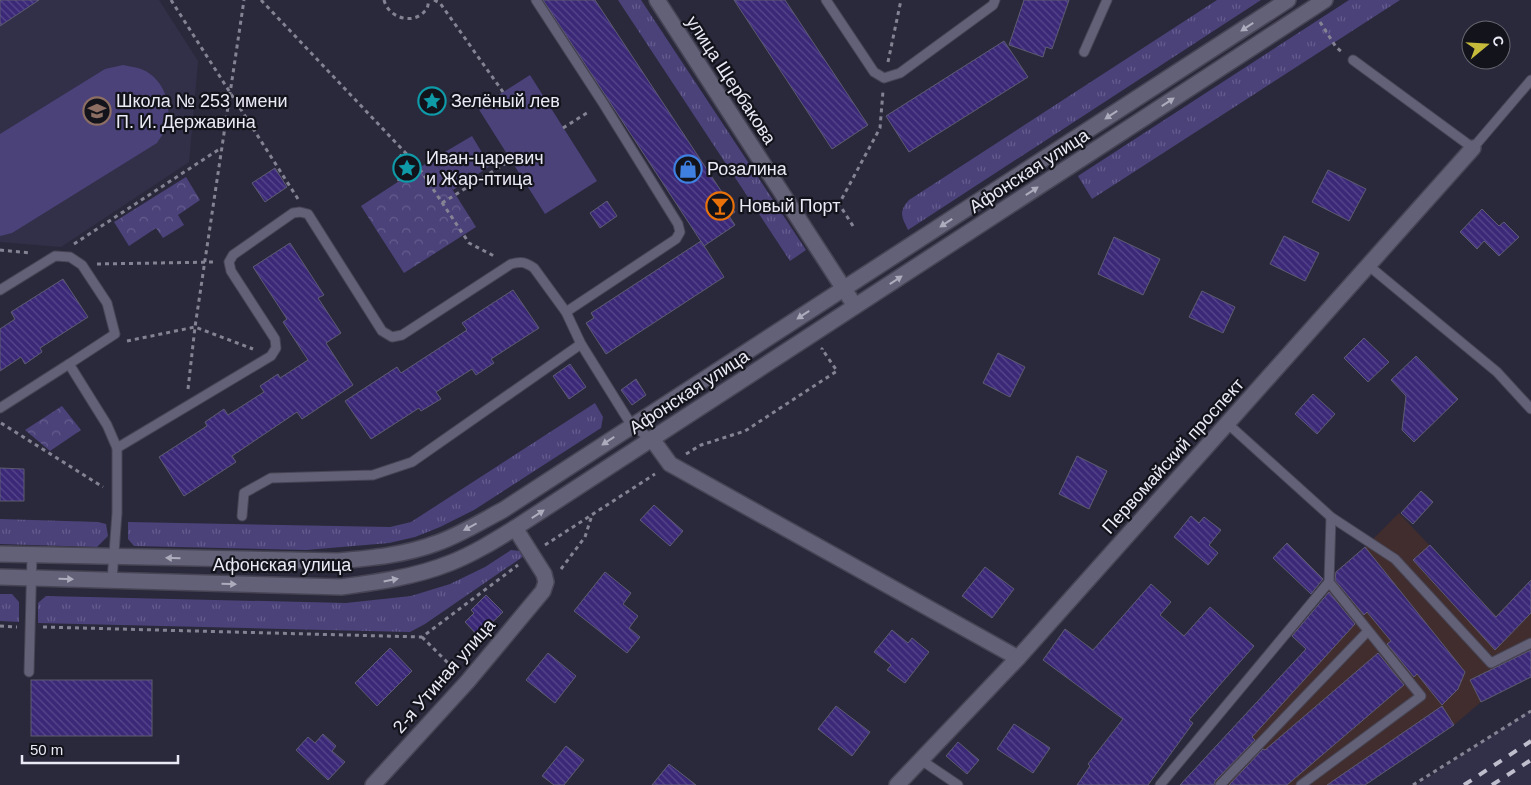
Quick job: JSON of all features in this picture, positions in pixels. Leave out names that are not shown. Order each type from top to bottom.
[{"type":"street","name":"улица Щербакова","points":[[657,0],[855,306]]},
{"type":"street","name":"Афонская улица","points":[[0,578],[341,586],[388,581],[450,563],[478,550],[509,519],[632,426],[1288,0]]},
{"type":"street","name":"Афонская улица","points":[[0,554],[338,561],[380,558],[416,550],[509,519],[652,439],[1309,4],[1325,0]]},
{"type":"street","name":"Первомайский проспект","points":[[897,785],[1018,658],[1473,148]]},
{"type":"street","points":[[652,439],[670,464],[703,477],[1018,658]]},
{"type":"street","points":[[509,519],[544,574],[546,582],[543,591]]},
{"type":"street","name":"2-я Утиная улица","points":[[372,785],[468,681],[543,591]]},
{"type":"lane","points":[[536,0],[603,102],[678,224],[680,232],[676,239],[566,312]]},
{"type":"lane","points":[[826,0],[874,72],[884,78],[900,73],[993,5],[995,0]]},
{"type":"lane","points":[[1084,52],[1107,0]]},
{"type":"lane","points":[[1353,60],[1473,148],[1531,80]]},
{"type":"lane","points":[[117,448],[271,356],[276,348],[275,339],[231,271],[229,262],[233,255],[293,213],[300,212],[308,214],[382,330],[392,337],[402,335],[511,264],[527,263],[534,268],[566,312],[581,344],[632,426],[652,439]]},
{"type":"lane","points":[[0,290],[55,256],[70,257],[82,265],[107,303],[115,334],[0,408]]},
{"type":"lane","points":[[1369,266],[1496,372],[1531,409]]},
{"type":"lane","points":[[242,516],[244,493],[271,478],[373,475],[412,462],[581,344]]},
{"type":"lane","points":[[69,364],[107,424],[117,448],[117,496],[112,580]]},
{"type":"lane","points":[[1228,424],[1331,517],[1395,559],[1491,663],[1531,643]]},
{"type":"lane","points":[[1160,785],[1329,582],[1331,517]]},
{"type":"lane","points":[[29,672],[32,554]]},
{"type":"lane","points":[[1301,785],[1421,696],[1329,582]]},
{"type":"lane","points":[[1220,785],[1368,631]]},
{"type":"lane","points":[[921,760],[958,785]]},
{"type":"path","points":[[171,0],[308,214]]},
{"type":"path","points":[[186,407],[195,327],[244,0]]},
{"type":"path","points":[[260,0],[417,165],[469,243],[511,264]]},
{"type":"path","points":[[384,0],[386,7],[400,18],[416,18],[426,10],[429,0]]},
{"type":"path","points":[[434,0],[440,3],[503,92]]},
{"type":"path","points":[[853,226],[839,204],[880,128],[884,78],[900,0]]},
{"type":"path","points":[[1309,4],[1336,47],[1353,60]]},
{"type":"path","points":[[563,128],[603,102]]},
{"type":"path","points":[[0,250],[55,256],[222,147]]},
{"type":"path","points":[[399,181],[396,168],[404,151]]},
{"type":"path","points":[[442,203],[511,160]]},
{"type":"path","points":[[82,265],[229,262]]},
{"type":"path","points":[[119,343],[195,327],[271,356]]},
{"type":"path","points":[[0,423],[117,496]]},
{"type":"path","points":[[543,591],[585,537],[592,515]]},
{"type":"path","points":[[422,637],[468,681]]},
{"type":"path","points":[[1413,785],[1531,711]]},
{"type":"shaded area","name":"Школа № 253 имени П. И. Державина","points":[[0,0],[159,0],[198,61],[189,162],[61,247],[0,242]]},
{"type":"shaded area","points":[[1399,513],[1496,616],[1531,582],[1531,677],[1481,702],[1454,725],[1365,785],[1181,785],[1306,649],[1291,635],[1325,598],[1335,572],[1365,547]]},
{"type":"shaded area","points":[[1531,710],[1531,785],[1417,785]]},
{"type":"green space","points":[[618,0],[641,0],[806,250],[790,261]]},
{"type":"green space","points":[[1217,0],[1261,0],[908,230],[902,211],[909,200]]},
{"type":"green space","points":[[1349,0],[1400,0],[1092,199],[1078,176]]},
{"type":"green space","points":[[123,65],[138,68],[154,77],[164,91],[168,108],[167,126],[157,143],[12,233],[0,236],[0,134],[105,69]]},
{"type":"green space","points":[[530,75],[597,181],[545,214],[478,108]]},
{"type":"green space","points":[[472,136],[490,166],[453,190],[433,159]]},
{"type":"green space","points":[[433,159],[476,227],[404,273],[361,206]]},
{"type":"green space","points":[[186,177],[200,200],[178,215],[184,225],[163,238],[156,228],[129,246],[114,222]]},
{"type":"green space","points":[[595,403],[603,417],[601,428],[474,510],[415,537],[389,543],[306,550],[134,546],[128,539],[128,522],[390,527],[411,522]]},
{"type":"green space","points":[[62,406],[81,430],[50,451],[25,430]]},
{"type":"green space","points":[[0,519],[98,522],[106,524],[108,536],[97,547],[0,544]]},
{"type":"green space","points":[[511,550],[520,551],[524,556],[425,624],[410,632],[38,623],[38,603],[46,596],[346,603],[411,596],[450,584],[485,567]]},
{"type":"green space","points":[[0,594],[12,594],[19,602],[19,622],[0,621]]},
{"type":"building","points":[[0,0],[39,0],[0,26]]},
{"type":"building","points":[[543,0],[595,0],[735,212],[729,216],[735,225],[704,246]]},
{"type":"building","points":[[734,0],[785,0],[868,125],[832,149]]},
{"type":"building","points":[[1024,0],[1069,0],[1052,49],[1046,47],[1043,57],[1009,45]]},
{"type":"building","points":[[1004,41],[1028,77],[909,152],[886,116]]},
{"type":"building","points":[[275,168],[287,187],[265,202],[252,183]]},
{"type":"building","points":[[1328,170],[1366,189],[1349,221],[1312,202]]},
{"type":"building","points":[[607,201],[617,216],[600,228],[590,213]]},
{"type":"building","points":[[1482,209],[1499,226],[1504,222],[1519,237],[1499,256],[1484,241],[1477,249],[1460,232]]},
{"type":"building","points":[[1284,236],[1319,253],[1305,281],[1270,264]]},
{"type":"building","points":[[1114,237],[1160,259],[1143,295],[1098,274]]},
{"type":"building","points":[[701,241],[724,277],[606,354],[586,323],[594,318],[591,313]]},
{"type":"building","points":[[290,243],[324,295],[318,298],[341,333],[326,343],[353,385],[302,419],[297,412],[232,456],[236,462],[184,496],[159,457],[207,426],[205,422],[224,409],[228,415],[264,392],[260,386],[278,374],[280,378],[308,360],[283,322],[287,319],[253,267]]},
{"type":"building","points":[[63,279],[88,317],[40,348],[42,352],[25,364],[21,357],[0,371],[0,329],[15,319],[11,312]]},
{"type":"building","points":[[513,290],[539,328],[491,359],[494,363],[476,375],[472,369],[436,392],[441,399],[421,411],[419,408],[371,439],[345,401],[397,367],[401,373],[467,330],[462,323]]},
{"type":"building","points":[[1202,291],[1235,307],[1223,333],[1189,317]]},
{"type":"building","points":[[1364,338],[1389,362],[1368,382],[1344,358]]},
{"type":"building","points":[[998,353],[1025,367],[1010,397],[983,383]]},
{"type":"building","points":[[1416,356],[1458,399],[1414,442],[1402,430],[1406,396],[1391,380]]},
{"type":"building","points":[[570,364],[586,387],[569,399],[553,376]]},
{"type":"building","points":[[636,379],[646,395],[632,405],[621,390]]},
{"type":"building","points":[[1313,394],[1335,414],[1317,434],[1295,414]]},
{"type":"building","points":[[1077,456],[1107,471],[1089,509],[1059,494]]},
{"type":"building","points":[[0,468],[24,469],[24,501],[0,501]]},
{"type":"building","points":[[1421,491],[1433,502],[1413,524],[1401,513]]},
{"type":"building","points":[[654,505],[683,531],[670,546],[640,520]]},
{"type":"building","points":[[1191,516],[1199,523],[1204,517],[1221,530],[1209,545],[1218,553],[1208,565],[1174,537]]},
{"type":"building","points":[[1287,543],[1323,579],[1311,594],[1273,558]]},
{"type":"building","points":[[1430,545],[1496,617],[1531,580],[1531,613],[1495,650],[1413,560]]},
{"type":"building","points":[[1365,547],[1465,672],[1458,689],[1442,705],[1417,674],[1414,677],[1387,644],[1391,641],[1367,612],[1364,615],[1335,580],[1336,572]]},
{"type":"building","points":[[985,567],[1014,589],[992,618],[962,596]]},
{"type":"building","points":[[605,572],[631,593],[623,604],[638,616],[629,628],[640,637],[627,653],[574,611]]},
{"type":"building","points":[[1151,584],[1171,602],[1160,615],[1184,636],[1210,607],[1254,646],[1189,720],[1193,723],[1148,785],[1077,785],[1090,766],[1088,764],[1123,719],[1043,660],[1065,629],[1093,650]]},
{"type":"building","points":[[1329,592],[1355,624],[1252,737],[1255,740],[1215,781],[1214,785],[1180,785],[1306,649],[1292,636]]},
{"type":"building","points":[[486,595],[503,612],[478,636],[465,622],[474,613],[471,610]]},
{"type":"building","points":[[892,630],[908,643],[912,638],[929,652],[905,683],[887,670],[891,665],[874,652]]},
{"type":"building","points":[[390,648],[412,671],[377,706],[355,683]]},
{"type":"building","points":[[1531,650],[1531,677],[1481,702],[1470,680]]},
{"type":"building","points":[[548,653],[576,676],[555,703],[526,680]]},
{"type":"building","points":[[1378,653],[1404,685],[1287,785],[1229,785],[1263,749],[1265,750]]},
{"type":"building","points":[[31,680],[152,680],[152,736],[31,736]]},
{"type":"building","points":[[836,706],[870,732],[852,756],[818,729]]},
{"type":"building","points":[[1442,706],[1454,725],[1365,785],[1327,785]]},
{"type":"building","points":[[1014,724],[1050,748],[1033,773],[997,749]]},
{"type":"building","points":[[323,734],[336,746],[332,751],[345,762],[328,780],[296,750],[308,737],[315,743]]},
{"type":"building","points":[[958,742],[979,760],[967,774],[946,756]]},
{"type":"building","points":[[566,746],[584,760],[564,785],[554,785],[542,776]]},
{"type":"building","points":[[669,764],[696,785],[652,785]]},
{"type":"railway","points":[[1464,785],[1531,741]]},
{"type":"railway","points":[[1492,785],[1531,760]]},
{"type":"place","name":"Зелёный лев","points":[[432,101]]},
{"type":"place","name":"Школа № 253 имени П. И. Державина","points":[[97,111]]},
{"type":"place","name":"Иван-царевич и Жар-птица","points":[[407,168]]},
{"type":"place","name":"Розалина","points":[[688,169]]},
{"type":"place","name":"Новый Порт","points":[[720,206]]}]
